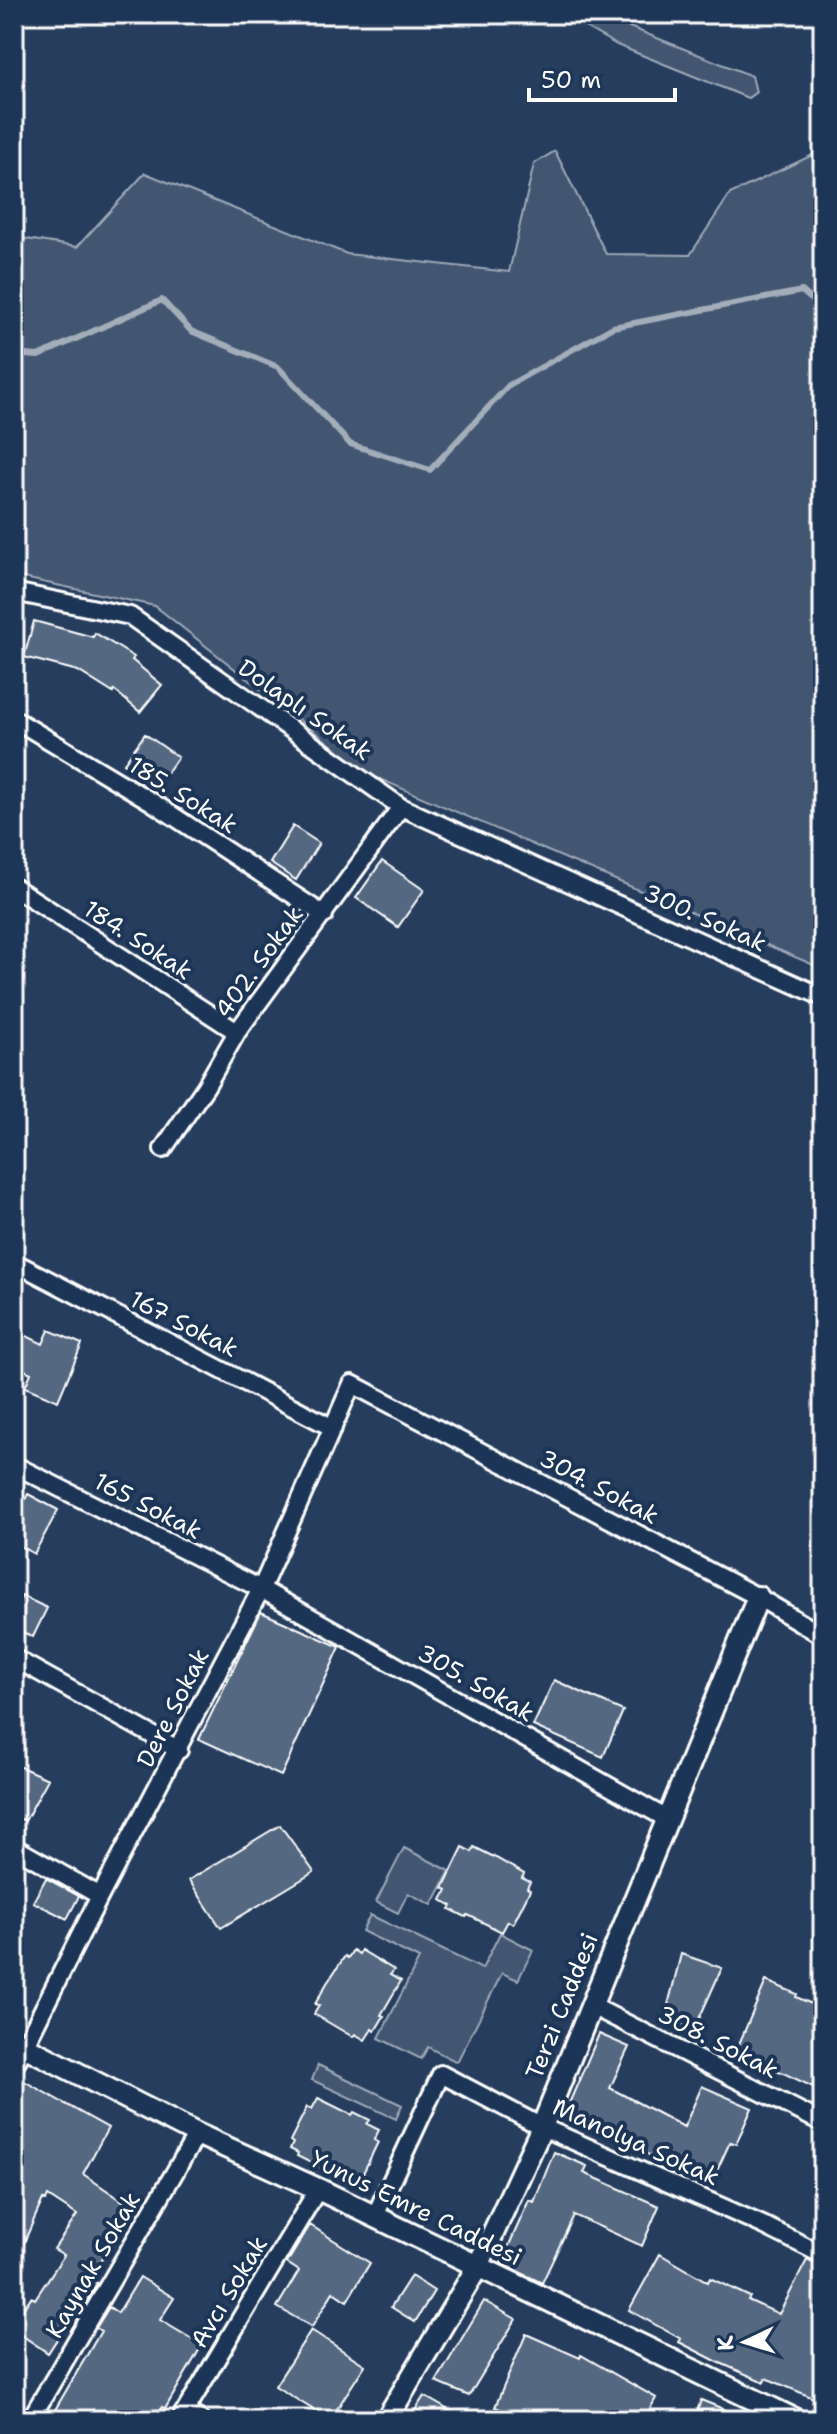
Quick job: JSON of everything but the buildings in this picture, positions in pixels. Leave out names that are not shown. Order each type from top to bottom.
[{"type":"street","name":"Dolaplı Sokak","points":[[14,592],[130,616],[401,807],[567,882]]},
{"type":"street","name":"185. Sokak","points":[[14,719],[152,802],[324,915]]},
{"type":"street","name":"402. Sokak","points":[[163,1149],[206,1086],[237,1032],[401,807]]},
{"type":"street","name":"300. Sokak","points":[[567,882],[823,997]]},
{"type":"street","name":"184. Sokak","points":[[14,887],[237,1032]]},
{"type":"street","name":"167 Sokak","points":[[14,1262],[333,1428]]},
{"type":"street","name":"Dere Sokak","points":[[14,2067],[19,2044],[179,1750],[261,1589],[352,1384]]},
{"type":"street","name":"304. Sokak","points":[[352,1384],[758,1597],[823,1636]]},
{"type":"street","name":"165 Sokak","points":[[14,1465],[261,1589]]},
{"type":"street","name":"305. Sokak","points":[[261,1589],[667,1819]]},
{"type":"street","name":"Terzi Caddesi","points":[[386,2420],[478,2266],[542,2127],[758,1597]]},
{"type":"street","points":[[14,1658],[179,1750]]},
{"type":"street","points":[[14,1847],[100,1896]]},
{"type":"street","name":"308. Sokak","points":[[590,2005],[823,2123]]},
{"type":"street","name":"Yunus Emre Caddesi","points":[[19,2044],[197,2134],[375,2216],[796,2420]]},
{"type":"street","name":"Manolya Sokak","points":[[375,2216],[441,2074],[542,2127],[823,2255]]},
{"type":"street","name":"Kaynak Sokak","points":[[30,2420],[197,2134]]},
{"type":"street","name":"Avcı Sokak","points":[[182,2416],[318,2189]]},
{"type":"street","points":[[182,2416],[201,2420]]},
{"type":"shaded area","points":[[562,14],[597,14],[752,76],[756,92],[748,98],[617,45]]},
{"type":"shaded area","points":[[823,150],[823,969],[368,774],[155,606],[14,576],[14,237],[77,247],[145,173],[347,254],[509,272],[534,164],[555,151],[606,254],[690,255],[730,194]]},
{"type":"shaded area","points":[[404,1848],[450,1871],[432,1905],[408,1893],[398,1913],[376,1902]]},
{"type":"shaded area","points":[[370,1915],[482,1969],[500,1933],[533,1950],[518,1980],[502,1973],[457,2062],[428,2047],[421,2059],[379,2038],[419,1959],[362,1931]]},
{"type":"shaded area","points":[[318,2065],[402,2105],[396,2119],[312,2080]]},
{"type":"waterway","points":[[14,354],[38,356],[162,300],[191,331],[278,367],[350,444],[430,470],[509,385],[613,327],[802,291],[823,310]]}]
